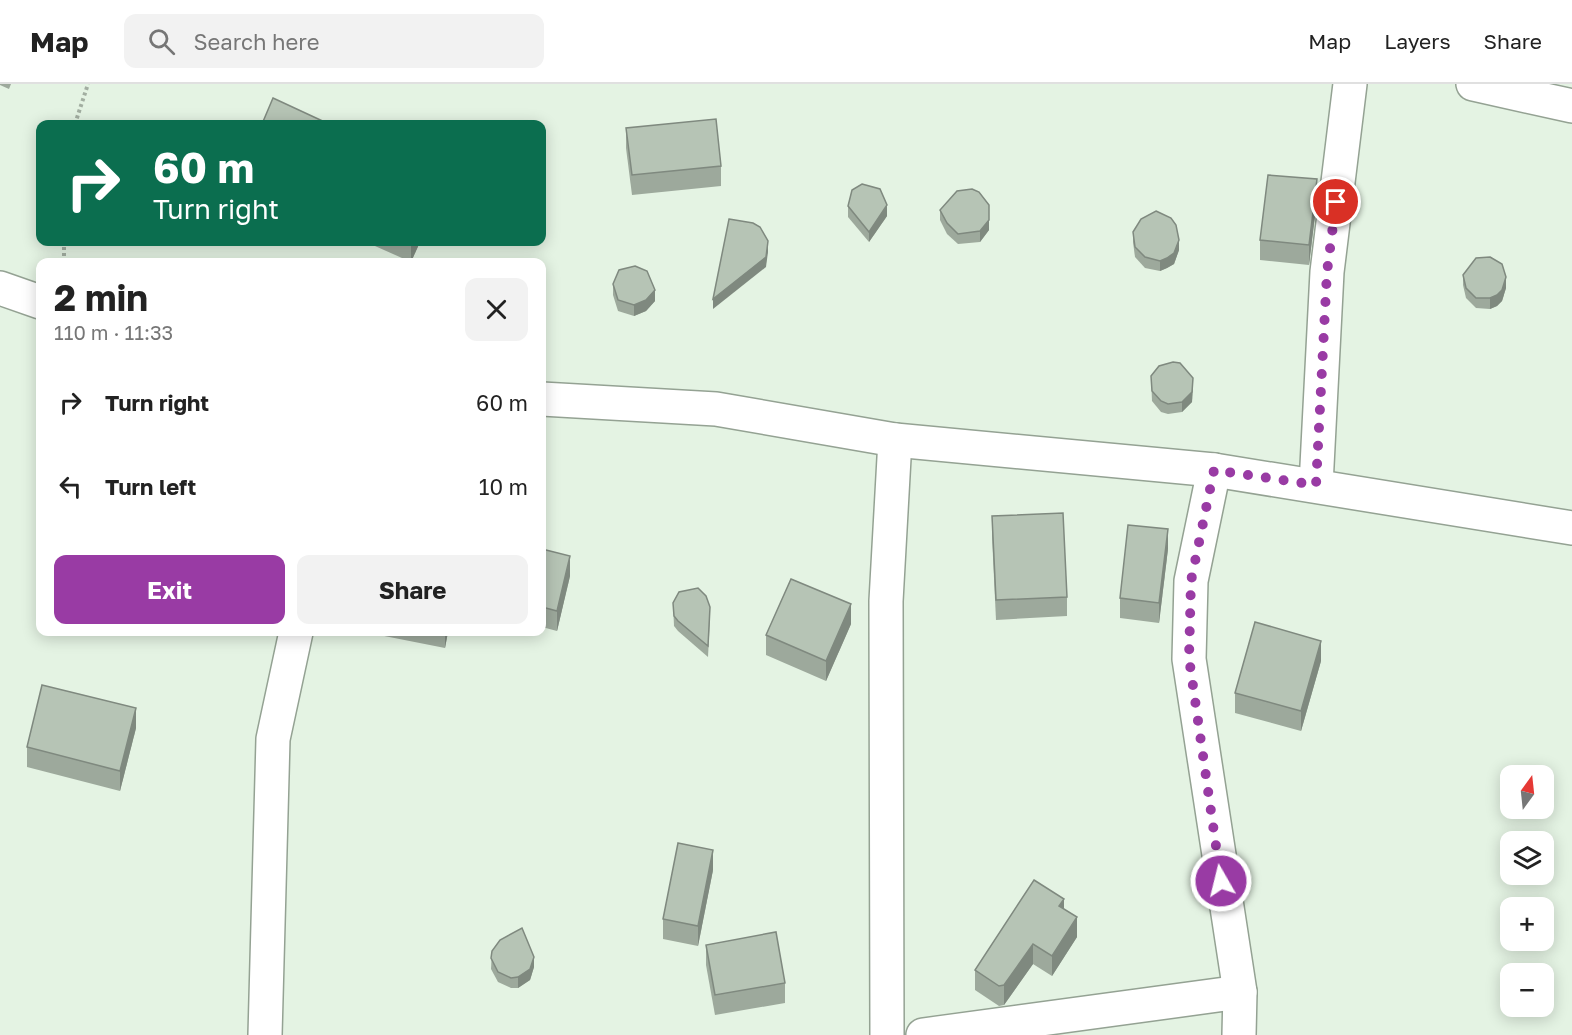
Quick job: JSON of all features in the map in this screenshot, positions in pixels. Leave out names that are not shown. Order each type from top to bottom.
[{"type":"street","points":[[1316,485],[1327,272],[1350,84]]},
{"type":"street","points":[[1473,84],[1572,106]]},
{"type":"street","points":[[0,288],[36,301]]},
{"type":"street","points":[[546,399],[716,409],[895,440],[1214,470],[1572,528]]},
{"type":"street","points":[[887,1035],[886,601],[895,440]]},
{"type":"street","points":[[1214,470],[1191,581],[1189,658],[1240,992],[1239,1035]]},
{"type":"street","points":[[265,1035],[273,739],[295,636]]},
{"type":"street","points":[[923,1035],[1240,992]]},
{"type":"path","points":[[76,120],[88,84]]},
{"type":"building","points":[[273,98],[320,120],[264,120]]},
{"type":"building","points":[[716,119],[721,166],[632,175],[626,128]]},
{"type":"building","points":[[1268,175],[1317,179],[1309,245],[1260,240]]},
{"type":"building","points":[[862,184],[880,189],[887,205],[869,232],[848,206],[852,190]]},
{"type":"building","points":[[972,189],[979,192],[989,205],[989,220],[980,231],[958,234],[947,223],[940,210],[957,191]]},
{"type":"building","points":[[1156,211],[1171,218],[1176,225],[1179,240],[1174,253],[1160,261],[1145,257],[1135,247],[1133,232],[1141,219]]},
{"type":"building","points":[[729,219],[753,223],[760,227],[768,241],[766,257],[713,299]]},
{"type":"building","points":[[1490,257],[1502,264],[1506,277],[1502,290],[1490,298],[1476,298],[1466,288],[1463,275],[1476,258]]},
{"type":"building","points":[[635,266],[647,271],[655,290],[646,300],[634,305],[618,300],[613,284],[619,270]]},
{"type":"building","points":[[1173,362],[1180,363],[1193,378],[1192,392],[1182,402],[1168,404],[1161,401],[1152,391],[1151,376],[1159,366]]},
{"type":"building","points":[[1063,513],[1067,597],[996,600],[992,516]]},
{"type":"building","points":[[1128,525],[1168,529],[1159,603],[1120,598]]},
{"type":"building","points":[[546,550],[570,556],[557,611],[546,608]]},
{"type":"building","points":[[791,579],[851,604],[826,661],[766,635]]},
{"type":"building","points":[[698,588],[706,596],[710,607],[708,646],[674,616],[673,603],[679,592]]},
{"type":"building","points":[[1255,622],[1321,641],[1301,711],[1235,693]]},
{"type":"building","points":[[42,685],[136,708],[120,771],[27,747]]},
{"type":"building","points":[[678,843],[713,850],[698,926],[663,919]]},
{"type":"building","points":[[1034,880],[1064,899],[1059,906],[1077,917],[1052,956],[1033,944],[1004,985],[999,986],[975,970]]},
{"type":"building","points":[[522,928],[534,957],[530,969],[518,977],[511,978],[498,972],[491,958],[492,951],[500,940]]},
{"type":"building","points":[[776,932],[785,983],[715,995],[706,945]]},
{"type":"route","points":[[1221,881],[1189,658],[1188,615],[1191,581],[1214,470],[1316,485],[1327,272],[1336,202]]}]
